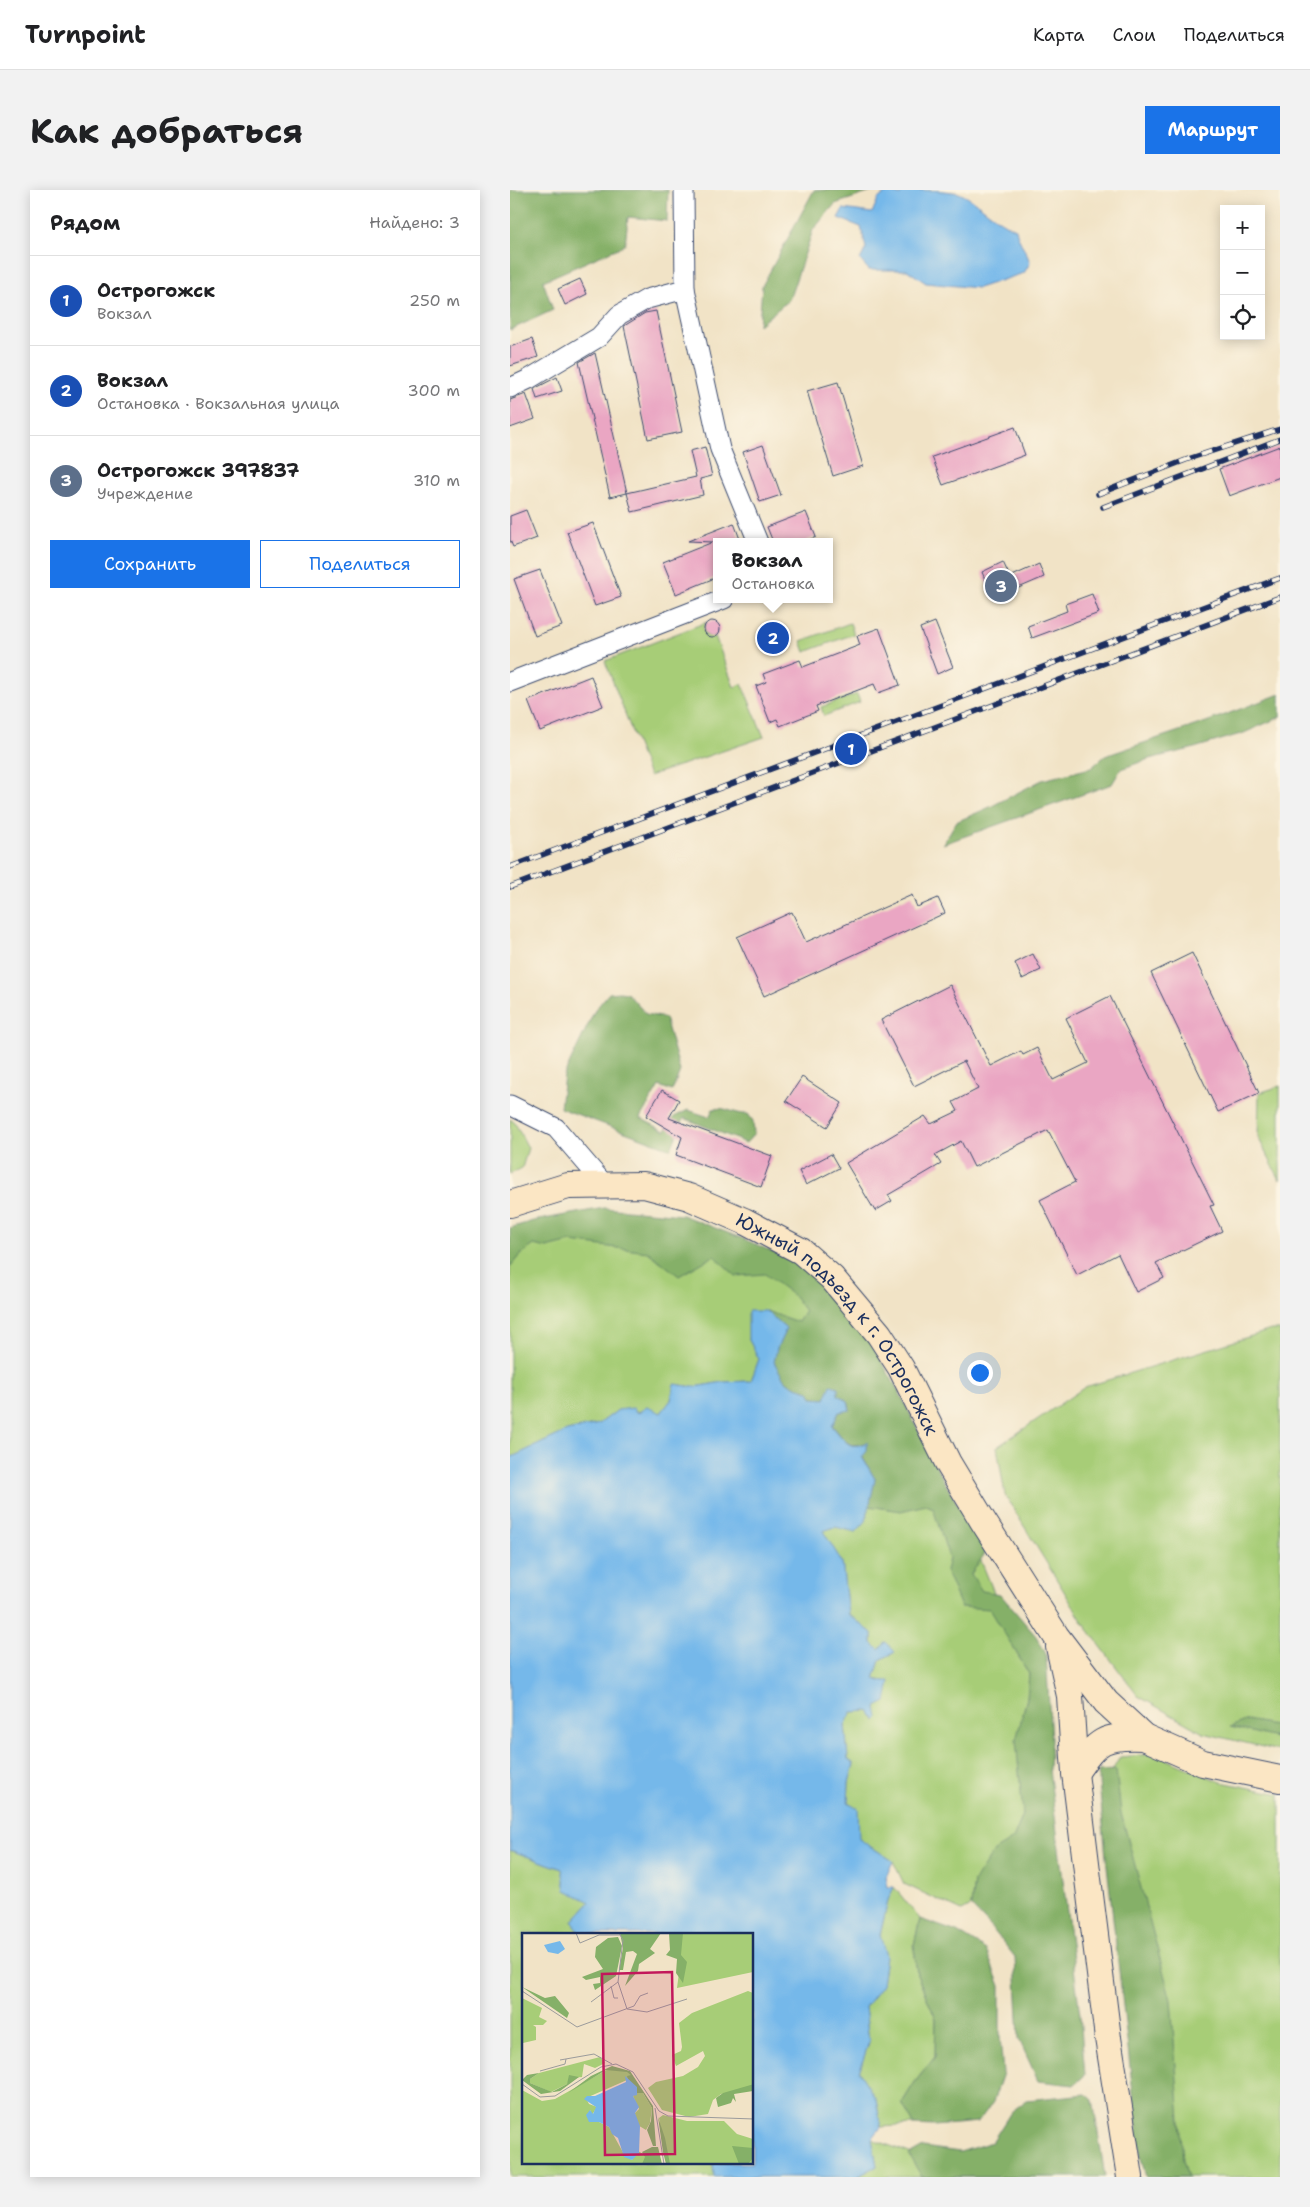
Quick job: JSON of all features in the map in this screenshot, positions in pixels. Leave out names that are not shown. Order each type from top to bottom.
[{"type":"main road","name":"Южный подъезд к г. Острогожск","points":[[510,1204],[568,1186],[604,1184],[644,1185],[689,1197],[744,1221],[801,1251],[832,1278],[879,1334],[901,1368],[948,1463],[1056,1636]]},
{"type":"main road","points":[[1056,1636],[1106,1702],[1144,1737],[1203,1763],[1280,1779]]},
{"type":"main road","points":[[1056,1636],[1070,1696],[1075,1773],[1108,2038],[1130,2177]]},
{"type":"main road","points":[[1075,1773],[1098,1742],[1123,1736],[1144,1737]]},
{"type":"street","points":[[684,190],[685,289],[720,449],[756,538]]},
{"type":"street","points":[[510,388],[530,379],[598,337],[619,315],[647,299],[685,289]]},
{"type":"street","points":[[510,682],[714,603]]},
{"type":"street","points":[[510,1105],[556,1128],[604,1184]]},
{"type":"green space","points":[[510,190],[668,190],[667,221],[628,217],[625,245],[543,281],[553,310],[510,330]]},
{"type":"green space","points":[[814,190],[877,190],[835,204],[813,230],[789,300],[759,325],[762,286]]},
{"type":"green space","points":[[707,622],[704,627],[705,632],[707,636],[715,636],[734,687],[742,684],[764,737],[649,776],[605,661]]},
{"type":"green space","points":[[850,623],[854,634],[805,652],[801,641]]},
{"type":"green space","points":[[857,694],[860,702],[824,716],[821,707]]},
{"type":"green space","points":[[1280,694],[1280,717],[1244,733],[1149,759],[1121,769],[1112,784],[943,844],[956,822],[1042,780],[1091,768],[1105,756],[1206,722]]},
{"type":"green space","points":[[609,993],[627,993],[646,1014],[665,1018],[680,1071],[672,1091],[659,1086],[640,1118],[665,1131],[674,1117],[688,1110],[709,1117],[713,1109],[718,1108],[748,1114],[753,1121],[754,1134],[746,1143],[684,1118],[671,1149],[560,1108],[564,1075],[595,1010]]},
{"type":"green space","points":[[1280,1086],[1280,1180],[1258,1137],[1259,1093]]},
{"type":"green space","points":[[510,1119],[515,1123],[528,1148],[522,1168],[510,1174]]},
{"type":"green space","points":[[604,1208],[682,1215],[800,1264],[858,1321],[898,1390],[944,1481],[986,1552],[971,1574],[982,1591],[1000,1594],[1036,1636],[1046,1654],[1051,1740],[1049,1769],[1080,2015],[1085,2075],[1074,2085],[1038,2081],[1019,2039],[1015,1957],[971,1906],[974,1881],[994,1851],[1013,1839],[1023,1815],[1016,1740],[1027,1698],[1029,1674],[990,1609],[961,1607],[946,1571],[949,1558],[933,1508],[926,1505],[901,1511],[869,1506],[875,1479],[862,1456],[867,1442],[851,1444],[832,1425],[839,1412],[850,1409],[848,1401],[838,1395],[825,1399],[811,1398],[809,1391],[795,1387],[787,1382],[781,1374],[774,1362],[777,1348],[786,1329],[766,1311],[798,1322],[805,1311],[794,1296],[765,1274],[736,1276],[714,1256],[679,1276],[648,1252],[571,1242],[547,1248],[534,1245],[520,1255],[510,1267],[510,1228],[533,1221]]},
{"type":"green space","points":[[601,1216],[801,1275],[968,1529],[1009,1629],[1012,1645],[1029,1674],[1024,1709],[1023,1815],[1013,1840],[974,1881],[971,1906],[962,1911],[904,1884],[893,1861],[859,1839],[848,1803],[849,1782],[854,1765],[848,1759],[845,1725],[851,1712],[869,1711],[875,1720],[876,1706],[890,1682],[874,1679],[880,1660],[895,1652],[879,1650],[872,1643],[872,1633],[848,1614],[842,1562],[822,1530],[866,1521],[869,1506],[748,1338],[759,1359],[751,1381],[723,1382],[694,1387],[674,1384],[671,1400],[661,1413],[618,1410],[599,1424],[567,1431],[510,1458],[510,1236]]},
{"type":"green space","points":[[1271,1330],[1280,1330],[1280,1751],[1203,1733],[1138,1696],[1084,1624],[1005,1495],[997,1447],[1085,1387]]},
{"type":"green space","points":[[1247,1720],[1280,1726],[1280,1739],[1230,1727]]},
{"type":"green space","points":[[1153,1754],[1221,1782],[1280,1794],[1280,2177],[1159,2177],[1108,1778],[1120,1757]]},
{"type":"green space","points":[[1116,1770],[1121,1813],[1171,2000],[1183,2160],[1188,2177],[1146,2177],[1140,2154],[1098,1771]]},
{"type":"green space","points":[[510,1850],[562,1869],[590,1902],[573,1921],[579,1933],[522,1933],[522,2164],[713,2164],[714,2177],[510,2177]]},
{"type":"green space","points":[[894,1887],[920,1919],[914,1945],[917,1975],[936,2019],[935,2057],[915,2082],[902,2103],[914,2125],[881,2127],[876,2099],[859,2072],[869,2042],[865,2007],[882,1985],[886,1957],[880,1936],[888,1900]]},
{"type":"green space","points":[[920,1919],[957,1932],[986,1950],[1000,1986],[1000,2036],[1003,2073],[993,2102],[978,2122],[934,2126],[914,2125],[902,2103],[915,2082],[935,2057],[936,2019],[917,1975],[914,1945]]},
{"type":"green space","points":[[1086,2094],[1093,2100],[1105,2177],[922,2177],[909,2155],[923,2147],[960,2152],[992,2142],[1011,2112],[1027,2100]]},
{"type":"green space","points":[[872,2139],[936,2163],[1056,2177],[857,2177],[877,2166]]},
{"type":"water","points":[[904,190],[959,193],[974,201],[1008,226],[1016,229],[1030,263],[1024,273],[978,288],[926,283],[907,270],[869,270],[860,260],[866,248],[861,227],[838,218],[843,209],[872,213],[878,199],[888,191],[900,195]]},
{"type":"water","points":[[748,1311],[766,1311],[786,1329],[777,1348],[774,1362],[781,1374],[787,1382],[795,1387],[809,1391],[812,1398],[825,1399],[831,1385],[838,1387],[838,1395],[848,1401],[850,1410],[839,1412],[832,1426],[851,1445],[861,1445],[867,1442],[867,1451],[862,1457],[875,1479],[866,1521],[856,1532],[835,1527],[823,1531],[842,1562],[848,1614],[872,1633],[872,1643],[879,1650],[886,1642],[895,1652],[880,1660],[874,1679],[890,1681],[886,1702],[876,1707],[878,1718],[876,1721],[869,1711],[852,1712],[845,1725],[848,1759],[854,1764],[849,1782],[848,1802],[858,1808],[859,1839],[893,1861],[886,1877],[888,1887],[894,1887],[888,1900],[880,1935],[886,1956],[882,1985],[865,2007],[869,2042],[859,2072],[876,2099],[881,2127],[872,2139],[877,2166],[857,2177],[714,2177],[713,2164],[754,2164],[754,1933],[579,1933],[573,1921],[590,1902],[566,1890],[562,1869],[510,1850],[510,1458],[567,1431],[599,1424],[618,1410],[633,1408],[637,1413],[647,1407],[661,1413],[671,1400],[674,1384],[694,1387],[723,1382],[751,1381],[759,1359],[748,1338]]},
{"type":"building","points":[[580,279],[587,294],[565,305],[558,289]]},
{"type":"building","points":[[656,311],[682,432],[648,439],[624,326],[645,313]]},
{"type":"building","points":[[532,339],[538,357],[510,366],[510,347]]},
{"type":"building","points":[[595,353],[627,493],[610,497],[579,362]]},
{"type":"building","points":[[557,377],[562,391],[537,399],[534,389]]},
{"type":"building","points":[[838,382],[863,466],[833,476],[807,391]]},
{"type":"building","points":[[526,394],[535,419],[510,428],[510,400]]},
{"type":"building","points":[[1015,427],[1025,455],[943,485],[932,457]]},
{"type":"building","points":[[763,445],[781,495],[760,502],[743,452]]},
{"type":"building","points":[[1280,446],[1280,477],[1229,496],[1219,469]]},
{"type":"building","points":[[705,447],[712,476],[700,479],[703,495],[632,512],[627,493],[696,477],[690,451]]},
{"type":"building","points":[[526,510],[537,538],[513,547],[510,540],[510,516]]},
{"type":"building","points":[[806,512],[816,537],[771,538],[767,527]]},
{"type":"building","points":[[593,523],[621,597],[595,606],[567,532]]},
{"type":"building","points":[[734,523],[740,538],[713,538],[713,542],[688,541]]},
{"type":"building","points":[[713,542],[713,579],[676,594],[663,562]]},
{"type":"building","points":[[1003,562],[1010,577],[1039,564],[1044,577],[993,599],[982,572]]},
{"type":"building","points":[[540,570],[562,626],[535,636],[514,579]]},
{"type":"building","points":[[1092,594],[1099,613],[1032,638],[1028,626],[1067,611],[1065,604]]},
{"type":"building","points":[[709,621],[715,621],[720,626],[718,635],[709,637],[704,632],[704,626]]},
{"type":"building","points":[[935,622],[953,667],[937,674],[920,628]]},
{"type":"building","points":[[879,628],[900,685],[878,693],[874,684],[816,706],[818,711],[780,726],[777,719],[770,722],[756,686],[766,682],[763,674],[800,660],[803,667],[860,645],[857,636]]},
{"type":"building","points":[[591,676],[603,706],[540,731],[528,701]]},
{"type":"building","points":[[912,895],[917,907],[938,898],[945,913],[764,996],[737,937],[792,912],[806,942]]},
{"type":"building","points":[[1192,953],[1259,1093],[1218,1112],[1151,973]]},
{"type":"building","points":[[1033,954],[1041,970],[1022,979],[1015,963]]},
{"type":"building","points":[[950,985],[991,1066],[1021,1051],[1023,1055],[1037,1048],[1053,1080],[1088,1063],[1066,1018],[1110,996],[1214,1205],[1210,1206],[1222,1231],[1156,1263],[1164,1278],[1136,1292],[1118,1254],[1077,1275],[1040,1200],[1075,1182],[1048,1130],[974,1167],[961,1141],[935,1155],[941,1164],[888,1195],[892,1201],[875,1211],[846,1163],[925,1116],[931,1124],[958,1111],[953,1102],[978,1089],[964,1061],[914,1086],[881,1020]]},
{"type":"building","points":[[802,1077],[842,1103],[827,1127],[786,1101]]},
{"type":"building","points":[[662,1090],[679,1100],[669,1118],[772,1156],[761,1187],[676,1155],[682,1137],[646,1116]]},
{"type":"building","points":[[831,1154],[839,1168],[806,1185],[799,1171]]},
{"type":"railway","points":[[1098,494],[1191,458],[1280,429]]},
{"type":"railway","points":[[1103,507],[1280,439]]},
{"type":"railway","points":[[510,867],[1280,578]]},
{"type":"railway","points":[[510,887],[1280,597]]},
{"type":"place","name":"Острогожск 397837","points":[[1001,586]]},
{"type":"place","name":"Вокзал","points":[[773,638]]},
{"type":"place","name":"Острогожск","points":[[851,749]]}]
